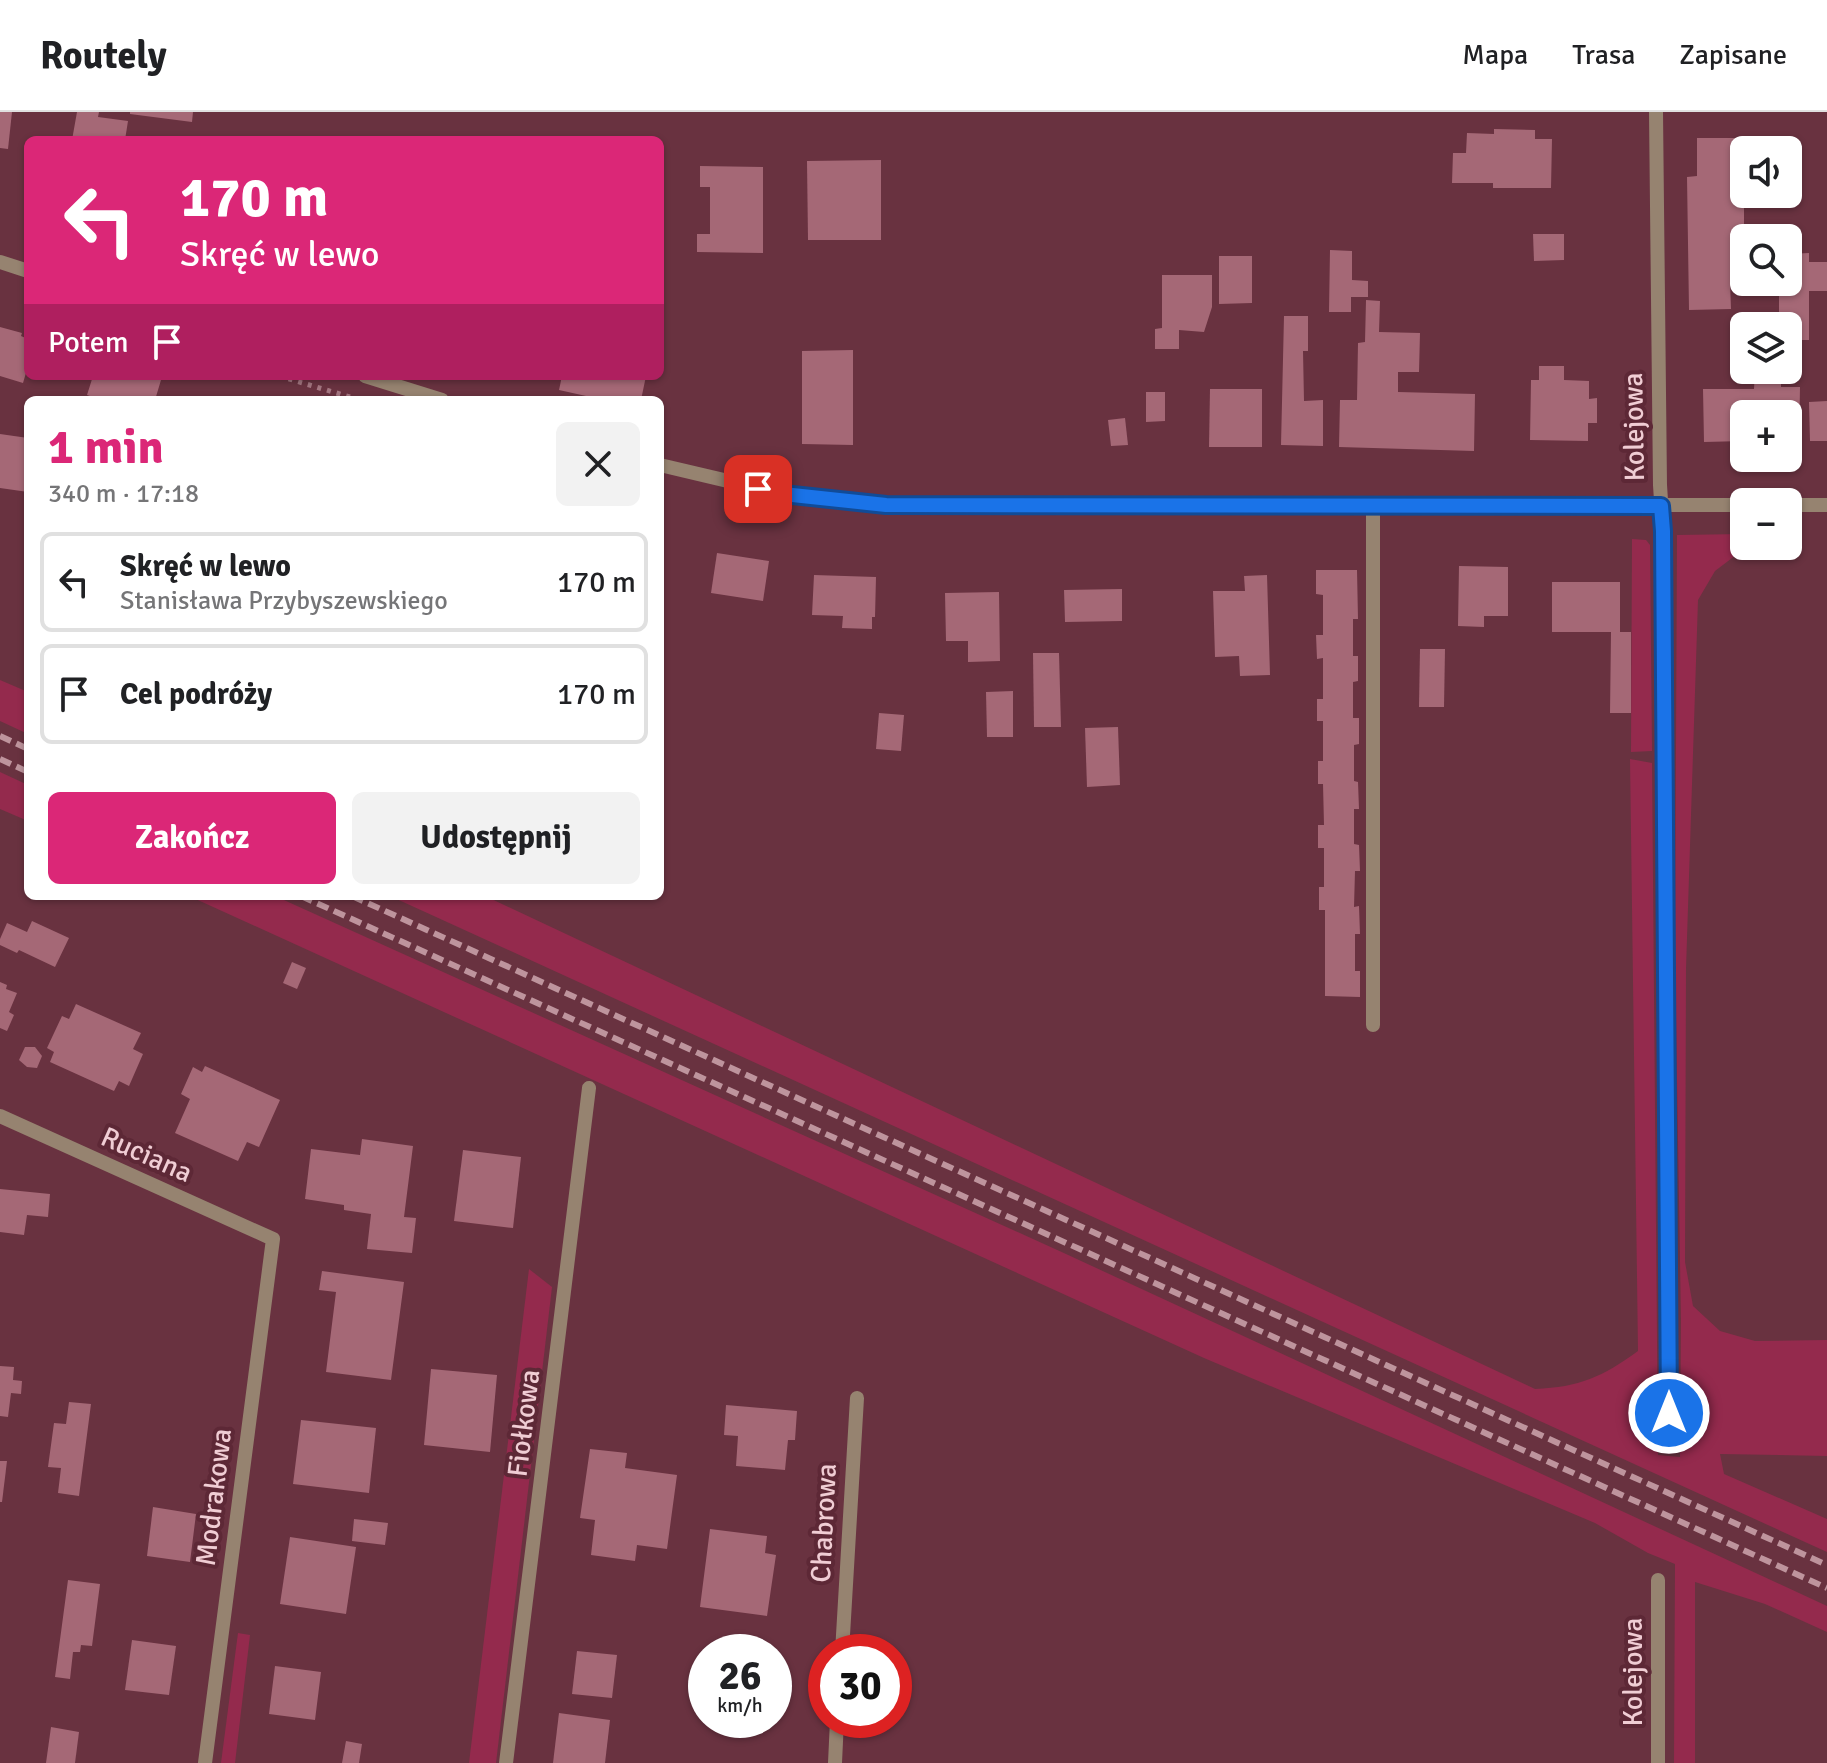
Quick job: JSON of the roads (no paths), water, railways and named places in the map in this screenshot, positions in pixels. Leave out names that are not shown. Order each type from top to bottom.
[{"type":"street","name":"Kolejowa","points":[[1656,112],[1663,547],[1669,1413]]},
{"type":"street","points":[[0,262],[24,270]]},
{"type":"street","points":[[378,380],[429,396]]},
{"type":"street","points":[[664,466],[783,494],[886,505],[1730,505]]},
{"type":"street","points":[[1373,505],[1373,1025]]},
{"type":"street","points":[[1802,505],[1827,505]]},
{"type":"street","name":"Fiołkowa","points":[[506,1763],[589,1088]]},
{"type":"street","name":"Ruciana","points":[[0,1116],[273,1239]]},
{"type":"street","name":"Modrakowa","points":[[205,1763],[273,1239]]},
{"type":"street","name":"Chabrowa","points":[[843,1634],[857,1398]]},
{"type":"street","name":"Kolejowa","points":[[1658,1580],[1658,1763]]},
{"type":"street","points":[[835,1763],[836,1738]]},
{"type":"railway","points":[[0,736],[24,747]]},
{"type":"railway","points":[[0,759],[24,770]]},
{"type":"railway","points":[[310,900],[1827,1588]]},
{"type":"railway","points":[[361,900],[1827,1565]]}]
